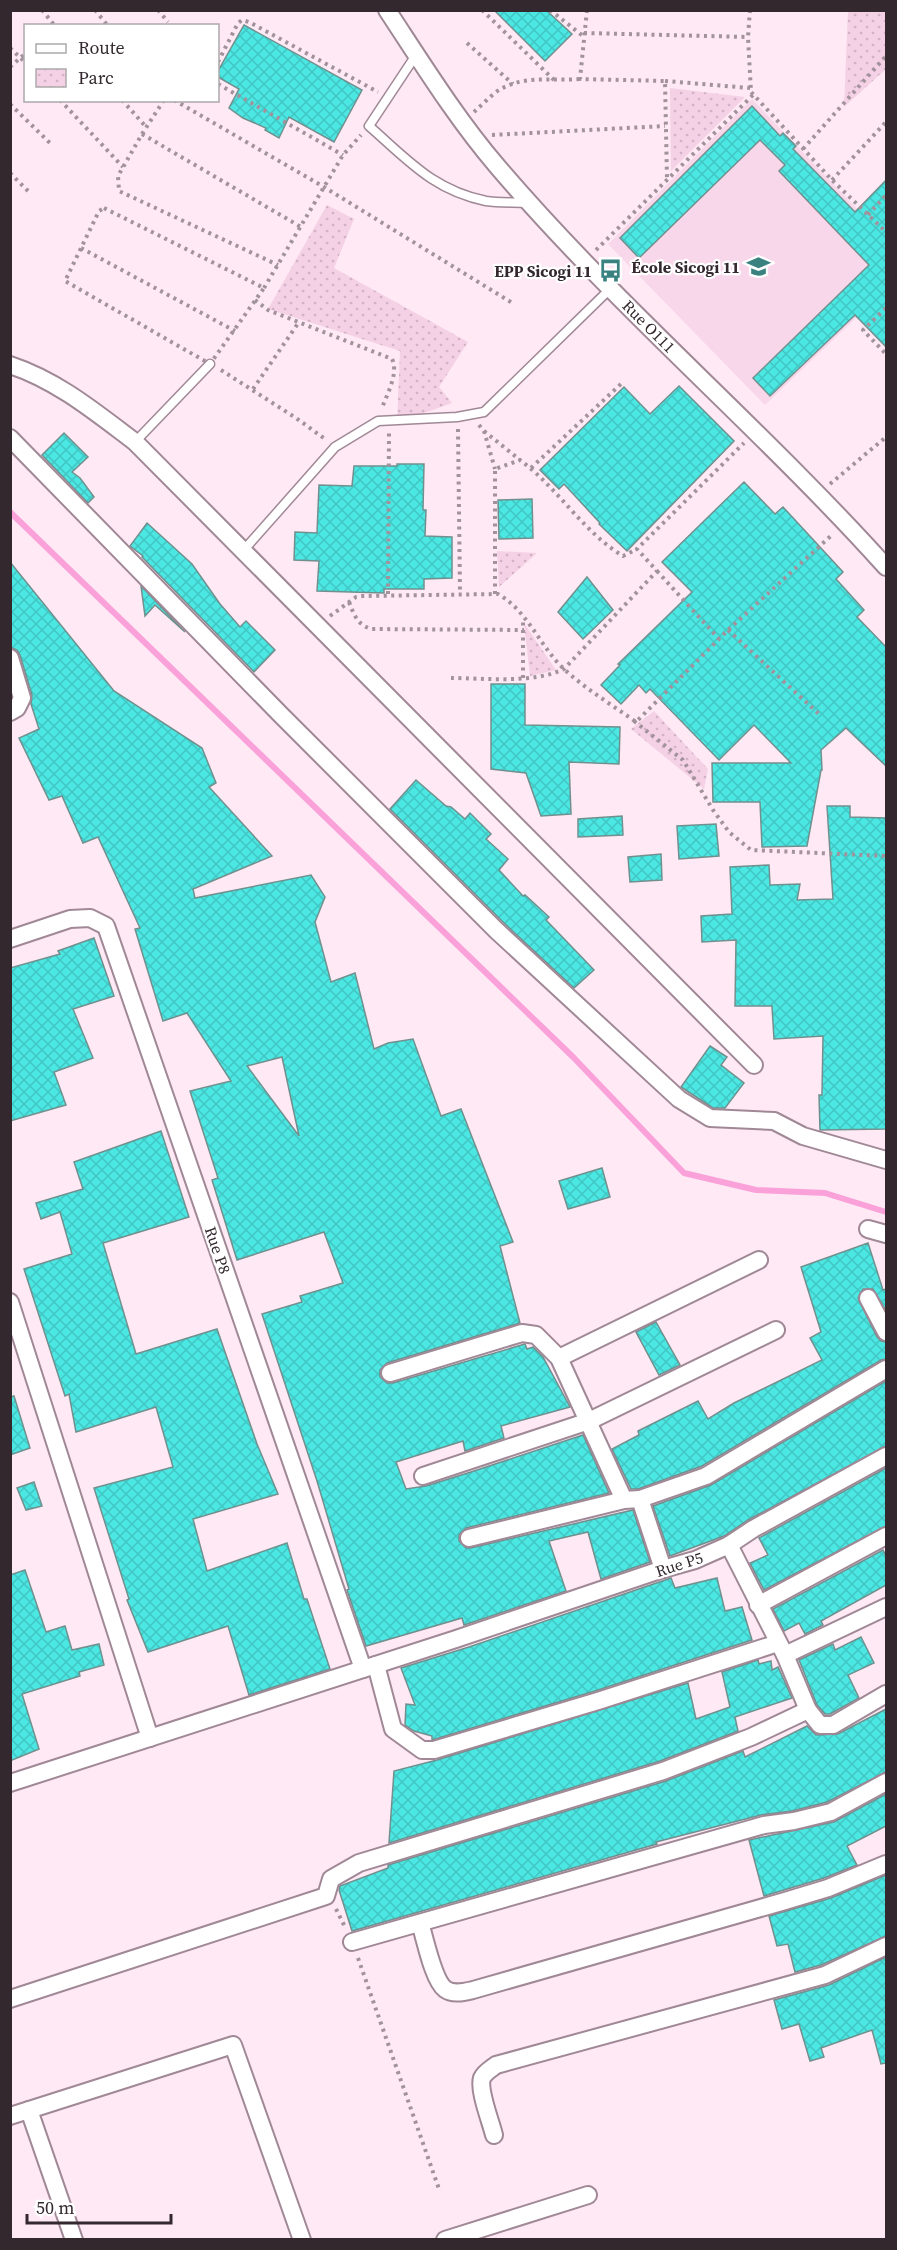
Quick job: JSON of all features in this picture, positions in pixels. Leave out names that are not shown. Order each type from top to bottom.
[{"type":"street","name":"Rue O111","points":[[387,10],[439,89],[529,203],[846,522],[886,567]]},
{"type":"street","points":[[10,365],[50,381],[135,442],[754,1065]]},
{"type":"street","points":[[10,438],[281,715],[497,931],[679,1099],[710,1118],[774,1121],[803,1136],[886,1160]]},
{"type":"street","points":[[10,658],[22,698],[17,708],[10,712]]},
{"type":"street","name":"Rue P8","points":[[10,939],[70,919],[90,918],[106,926],[393,1729],[422,1750],[434,1750],[782,1649],[886,1607]]},
{"type":"street","points":[[868,1229],[886,1234]]},
{"type":"street","points":[[559,1358],[759,1260]]},
{"type":"street","points":[[868,1298],[886,1332]]},
{"type":"street","points":[[10,1302],[150,1738]]},
{"type":"street","points":[[423,1476],[589,1422],[776,1330]]},
{"type":"street","points":[[390,1373],[522,1333],[536,1335],[559,1358],[597,1444],[632,1500],[663,1569]]},
{"type":"street","points":[[469,1539],[632,1500],[706,1476],[886,1369]]},
{"type":"street","name":"Rue P5","points":[[10,1783],[695,1560],[729,1545],[753,1529],[886,1456]]},
{"type":"street","points":[[758,1605],[886,1536]]},
{"type":"street","points":[[729,1545],[782,1649],[808,1710],[819,1725],[833,1725],[886,1694]]},
{"type":"street","points":[[10,1999],[326,1896],[331,1879],[359,1863],[663,1771],[751,1737],[808,1710]]},
{"type":"street","points":[[352,1942],[764,1825],[831,1812],[886,1782]]},
{"type":"street","points":[[420,1923],[438,1979],[445,1989],[454,1993],[473,1990],[784,1902],[828,1888],[886,1864]]},
{"type":"street","points":[[494,2135],[482,2091],[482,2080],[487,2071],[496,2065],[825,1975],[886,1946]]},
{"type":"street","points":[[10,2116],[233,2045],[302,2240]]},
{"type":"street","points":[[29,2110],[74,2240]]},
{"type":"street","points":[[445,2240],[588,2195]]},
{"type":"lane","points":[[416,55],[369,126],[422,173],[443,187],[489,201],[529,203]]},
{"type":"lane","points":[[243,551],[335,447],[378,420],[402,421],[458,417],[488,409],[611,287]]},
{"type":"lane","points":[[135,442],[210,364]]},
{"type":"path","points":[[42,10],[54,24]]},
{"type":"path","points":[[95,10],[106,24]]},
{"type":"path","points":[[158,10],[168,22]]},
{"type":"path","points":[[482,10],[554,81]]},
{"type":"path","points":[[550,10],[584,35],[748,38]]},
{"type":"path","points":[[580,79],[587,10]]},
{"type":"path","points":[[750,10],[748,38],[750,88],[753,95],[832,180],[886,232]]},
{"type":"path","points":[[219,60],[238,23],[242,20],[387,97]]},
{"type":"path","points":[[467,44],[513,84]]},
{"type":"path","points":[[10,48],[24,61]]},
{"type":"path","points":[[10,67],[24,55]]},
{"type":"path","points":[[802,149],[886,56]]},
{"type":"path","points":[[463,121],[500,90],[527,80],[665,81],[750,88]]},
{"type":"path","points":[[665,81],[667,179]]},
{"type":"path","points":[[219,85],[343,155]]},
{"type":"path","points":[[585,261],[753,95]]},
{"type":"path","points":[[62,102],[123,167]]},
{"type":"path","points":[[125,102],[147,128]]},
{"type":"path","points":[[163,102],[118,176],[119,191],[278,265]]},
{"type":"path","points":[[177,102],[324,187],[514,304]]},
{"type":"path","points":[[10,104],[51,145]]},
{"type":"path","points":[[832,180],[886,122]]},
{"type":"path","points":[[210,364],[264,288],[343,155],[369,126]]},
{"type":"path","points":[[474,136],[666,126]]},
{"type":"path","points":[[142,134],[301,227]]},
{"type":"path","points":[[10,173],[31,194]]},
{"type":"path","points":[[868,214],[886,195]]},
{"type":"path","points":[[264,288],[104,208],[99,211],[64,279],[66,283],[253,389],[335,447]]},
{"type":"path","points":[[81,248],[235,331]]},
{"type":"path","points":[[255,300],[268,310],[392,359],[394,375],[378,420]]},
{"type":"path","points":[[886,308],[863,330],[886,354]]},
{"type":"path","points":[[253,389],[299,322]]},
{"type":"path","points":[[531,468],[622,383]]},
{"type":"path","points":[[471,415],[484,430],[531,468],[606,545],[622,555],[637,549],[755,432]]},
{"type":"path","points":[[458,417],[460,594]]},
{"type":"path","points":[[388,594],[390,419]]},
{"type":"path","points":[[484,430],[495,469],[495,594]]},
{"type":"path","points":[[818,494],[886,437]]},
{"type":"path","points":[[495,469],[520,460]]},
{"type":"path","points":[[630,717],[636,722],[728,630],[846,522]]},
{"type":"path","points":[[637,549],[719,639]]},
{"type":"path","points":[[451,678],[523,678],[564,669],[657,571]]},
{"type":"path","points":[[317,626],[356,597],[388,594],[495,594],[507,599],[564,669],[630,717],[683,760],[712,810],[729,832],[751,850],[886,856]]},
{"type":"path","points":[[349,602],[357,620],[363,626],[371,629],[524,630]]},
{"type":"path","points":[[523,618],[523,678]]},
{"type":"path","points":[[728,630],[820,715]]},
{"type":"path","points":[[326,1896],[341,1914],[352,1942],[439,2189]]},
{"type":"shaded area","name":"École Sicogi 11","points":[[752,99],[886,239],[886,289],[765,405],[608,244]]},
{"type":"green space","points":[[848,11],[886,11],[886,69],[844,107]]},
{"type":"green space","points":[[670,88],[745,97],[671,171]]},
{"type":"green space","points":[[327,205],[354,219],[334,268],[468,342],[439,387],[452,403],[397,423],[400,351],[268,309]]},
{"type":"green space","points":[[497,551],[537,553],[499,587]]},
{"type":"green space","points":[[524,623],[556,670],[530,676]]},
{"type":"green space","points":[[654,711],[708,769],[704,789],[631,729]]},
{"type":"building","points":[[494,10],[546,10],[572,34],[545,61]]},
{"type":"building","points":[[244,25],[362,90],[334,142],[289,117],[279,138],[265,130],[266,128],[243,118],[229,108],[239,89],[219,78],[219,69]]},
{"type":"building","points":[[752,106],[780,136],[783,133],[796,146],[793,149],[855,212],[886,180],[886,347],[855,315],[770,396],[753,378],[869,265],[779,171],[785,165],[760,140],[639,258],[620,238]]},
{"type":"building","points":[[679,386],[734,441],[627,551],[599,524],[564,484],[559,489],[540,470],[624,387],[650,414]]},
{"type":"building","points":[[64,433],[88,457],[72,472],[80,478],[94,497],[88,503],[42,455]]},
{"type":"building","points":[[397,464],[424,464],[425,536],[452,537],[452,578],[424,579],[424,589],[384,589],[384,593],[317,591],[319,561],[294,560],[295,532],[317,533],[319,485],[352,486],[354,466],[397,466]]},
{"type":"building","points":[[744,482],[775,514],[783,507],[843,572],[836,579],[864,610],[857,617],[886,647],[886,766],[846,728],[821,750],[822,770],[807,846],[762,847],[760,802],[713,802],[712,763],[791,763],[754,725],[719,760],[650,689],[646,693],[639,685],[621,704],[601,685],[620,665],[618,664],[692,592],[662,562]]},
{"type":"building","points":[[532,499],[533,538],[499,539],[498,500]]},
{"type":"building","points":[[147,523],[192,564],[220,604],[240,627],[246,621],[275,650],[254,672],[143,556],[130,546]]},
{"type":"building","points":[[10,562],[114,691],[202,748],[216,783],[209,787],[272,856],[193,889],[195,898],[311,875],[325,897],[315,922],[331,982],[355,973],[374,1049],[388,1043],[413,1039],[441,1116],[461,1109],[513,1242],[500,1246],[520,1323],[387,1363],[380,1370],[380,1377],[387,1383],[393,1383],[525,1344],[527,1349],[533,1347],[543,1357],[570,1407],[501,1426],[504,1438],[465,1451],[463,1441],[396,1462],[406,1489],[426,1486],[583,1435],[609,1493],[466,1528],[459,1535],[459,1541],[466,1548],[471,1548],[633,1510],[650,1562],[601,1579],[588,1532],[549,1541],[566,1591],[464,1625],[462,1618],[366,1646],[347,1590],[349,1589],[317,1481],[262,1314],[302,1302],[300,1296],[343,1283],[324,1232],[237,1260],[212,1180],[218,1178],[190,1091],[231,1081],[187,1013],[163,1021],[135,929],[140,928],[98,837],[83,843],[62,796],[49,800],[19,738],[39,729],[20,655],[17,650],[10,647]],"holes":[[[282,1057],[299,1136],[247,1066]]]},
{"type":"building","points":[[587,577],[613,610],[583,639],[558,612]]},
{"type":"building","points":[[141,586],[185,632],[155,605],[145,616]]},
{"type":"building","points":[[491,684],[525,684],[525,725],[620,727],[619,764],[569,762],[571,814],[541,816],[526,773],[491,769]]},
{"type":"building","points":[[416,780],[465,819],[470,813],[491,834],[486,839],[508,859],[499,870],[523,896],[525,895],[549,917],[546,920],[594,970],[574,988],[504,923],[390,809]]},
{"type":"building","points":[[827,806],[850,806],[850,817],[886,818],[886,1129],[820,1130],[819,1095],[822,1095],[823,1036],[774,1039],[772,1006],[735,1006],[736,940],[702,942],[701,916],[732,914],[730,867],[769,865],[770,885],[800,884],[797,900],[833,899]]},
{"type":"building","points":[[622,816],[623,835],[578,837],[578,819]]},
{"type":"building","points":[[716,824],[719,856],[679,859],[677,826]]},
{"type":"building","points":[[661,854],[662,880],[630,882],[628,857]]},
{"type":"building","points":[[94,938],[114,996],[73,1009],[93,1058],[54,1072],[66,1105],[10,1121],[10,968],[60,954],[58,951]]},
{"type":"building","points":[[710,1046],[727,1057],[721,1065],[744,1083],[725,1108],[713,1108],[681,1087]]},
{"type":"building","points":[[161,1131],[189,1217],[103,1243],[136,1354],[217,1329],[257,1444],[278,1494],[193,1519],[207,1571],[287,1543],[304,1599],[307,1599],[330,1669],[249,1695],[228,1626],[148,1652],[127,1600],[129,1599],[94,1488],[173,1467],[156,1407],[76,1432],[69,1394],[65,1396],[24,1269],[72,1254],[60,1212],[41,1219],[36,1203],[83,1189],[74,1162]]},
{"type":"building","points":[[602,1168],[610,1197],[568,1209],[559,1181]]},
{"type":"building","points":[[868,1243],[883,1290],[886,1289],[886,1311],[873,1289],[863,1289],[858,1298],[877,1337],[886,1342],[886,1359],[702,1466],[638,1489],[631,1489],[612,1449],[639,1435],[638,1431],[698,1401],[708,1419],[734,1403],[822,1360],[810,1338],[821,1332],[801,1267]]},
{"type":"building","points":[[656,1322],[680,1365],[659,1375],[636,1332]]},
{"type":"building","points":[[886,1381],[886,1446],[748,1520],[724,1536],[670,1556],[653,1506],[711,1485]]},
{"type":"building","points":[[14,1396],[30,1448],[10,1455],[10,1397]]},
{"type":"building","points":[[886,1468],[886,1526],[764,1590],[750,1563],[768,1555],[759,1538]]},
{"type":"building","points":[[34,1482],[42,1506],[26,1510],[17,1488]]},
{"type":"building","points":[[883,1550],[886,1556],[886,1585],[821,1621],[823,1625],[805,1634],[799,1623],[784,1631],[773,1609]]},
{"type":"building","points":[[25,1570],[46,1632],[65,1626],[72,1650],[99,1644],[104,1665],[79,1672],[80,1676],[22,1694],[39,1749],[10,1761],[10,1575]]},
{"type":"building","points":[[671,1578],[675,1588],[717,1578],[725,1611],[742,1607],[752,1640],[595,1691],[432,1740],[432,1736],[414,1731],[405,1725],[406,1704],[415,1705],[401,1668]]},
{"type":"building","points":[[861,1637],[874,1663],[848,1675],[859,1698],[830,1714],[825,1714],[817,1705],[799,1660],[833,1644],[835,1650]]},
{"type":"building","points":[[758,1660],[759,1664],[771,1661],[772,1670],[778,1667],[792,1698],[735,1717],[738,1731],[660,1761],[389,1843],[394,1771],[688,1683],[696,1719],[730,1707],[722,1672]]},
{"type":"building","points":[[886,1709],[886,1772],[827,1802],[792,1811],[761,1815],[656,1842],[657,1844],[352,1931],[339,1890],[340,1886],[388,1868],[388,1865],[666,1781],[743,1751],[745,1757],[807,1726],[816,1735],[838,1734]]},
{"type":"building","points":[[886,1794],[886,1826],[847,1846],[857,1865],[824,1878],[764,1896],[749,1840],[834,1822]]},
{"type":"building","points":[[886,1875],[886,1936],[821,1965],[795,1972],[788,1944],[777,1946],[769,1916],[831,1898]]},
{"type":"building","points":[[886,1957],[886,2063],[881,2064],[872,2030],[821,2048],[824,2057],[810,2061],[799,2024],[782,2029],[774,2000],[829,1985]]},
{"type":"waterway","points":[[10,512],[573,1057],[684,1173],[756,1190],[825,1193],[886,1212]]},
{"type":"place","name":"École Sicogi 11","points":[[758,267]]},
{"type":"place","name":"EPP Sicogi 11","points":[[610,271]]}]
